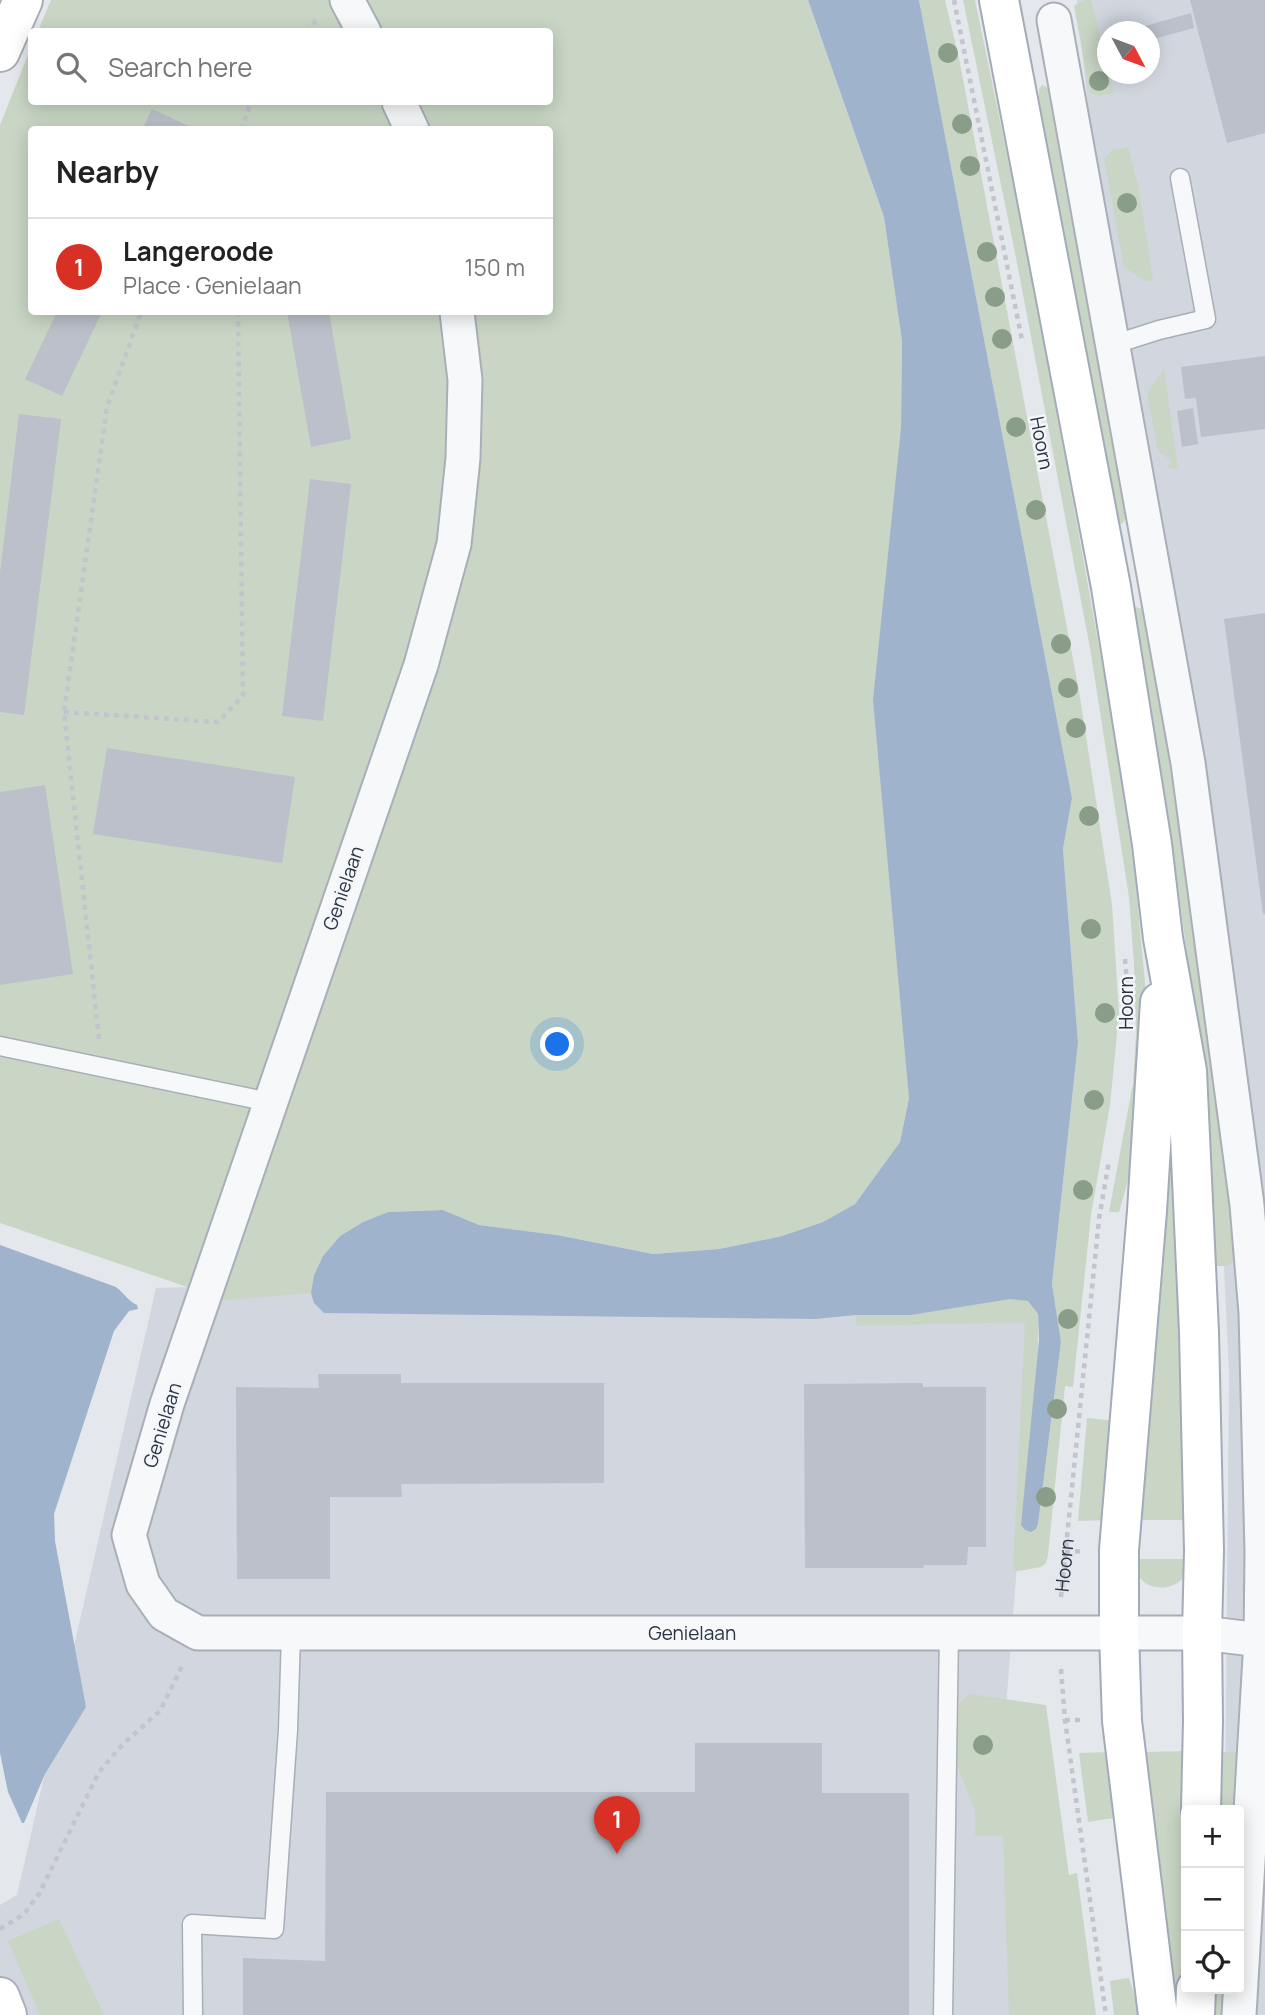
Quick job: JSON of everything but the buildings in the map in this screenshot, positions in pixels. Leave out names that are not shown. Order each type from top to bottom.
[{"type":"main road","points":[[0,52],[23,0]]},
{"type":"main road","name":"Hoorn","points":[[1002,17],[1111,587],[1152,844],[1163,938],[1187,1071],[1199,1332],[1204,1551],[1201,1805]]},
{"type":"main road","name":"Hoorn","points":[[1158,2015],[1122,1721],[1119,1550],[1147,1211],[1163,938]]},
{"type":"main road","points":[[1195,2015],[1196,1994]]},
{"type":"main road","points":[[0,1997],[7,2015]]},
{"type":"street","points":[[346,0],[362,28]]},
{"type":"street","name":"Hoorn","points":[[1002,17],[1052,10],[1188,763],[1247,1205],[1256,1340],[1261,1640],[1254,1961],[1239,2015]]},
{"type":"street","points":[[400,105],[410,126]]},
{"type":"street","name":"Genielaan","points":[[457,315],[465,380],[464,444],[454,544],[421,665],[167,1404],[130,1535],[143,1584],[164,1614],[198,1633],[1119,1633]]},
{"type":"street","points":[[1119,1633],[1202,1633],[1261,1640]]},
{"type":"lane","points":[[1112,345],[1206,319],[1180,178]]},
{"type":"lane","points":[[0,1046],[269,1102]]},
{"type":"lane","points":[[943,2015],[949,1633]]},
{"type":"lane","points":[[193,2015],[192,1924],[274,1928],[288,1730],[291,1635]]},
{"type":"path","points":[[954,0],[1022,341]]},
{"type":"path","points":[[242,126],[250,105]]},
{"type":"path","points":[[103,1067],[64,712],[107,407],[140,315]]},
{"type":"path","points":[[64,712],[218,722],[243,696],[238,315]]},
{"type":"path","name":"Hoorn","points":[[1125,957],[1127,984]]},
{"type":"path","name":"Hoorn","points":[[1106,2015],[1065,1720],[1058,1634],[1099,1219],[1111,1151]]},
{"type":"path","points":[[0,1929],[24,1914],[39,1894],[99,1772],[124,1743],[160,1711],[198,1633]]},
{"type":"shaded area","points":[[1077,0],[1265,0],[1265,2015],[1206,2015],[1233,1994],[1244,1994],[1244,1805],[1225,1805],[1229,1374],[1207,903],[1112,345]]},
{"type":"shaded area","points":[[810,1269],[1039,1280],[1005,1720],[1015,2015],[0,2015],[0,1905],[17,1895],[156,1288]]},
{"type":"green space","points":[[51,0],[808,0],[884,217],[902,341],[909,1098],[900,1142],[855,1204],[823,1222],[782,1236],[719,1249],[653,1254],[557,1235],[479,1225],[443,1210],[388,1212],[363,1222],[340,1236],[323,1256],[314,1275],[311,1293],[225,1300],[0,1223],[0,125],[28,55],[28,105],[553,105],[553,28],[39,28]]},
{"type":"green space","points":[[919,0],[945,0],[959,58],[1079,691],[1112,904],[1119,1014],[1110,1105],[1091,1215],[1073,1387],[1065,1386],[1048,1555],[1046,1563],[1041,1567],[1013,1572],[1025,1322],[856,1326],[856,1315],[911,1315],[1010,1299],[1028,1301],[1038,1314],[1038,1524],[1061,1342],[1052,1284],[1078,1043],[1063,849],[1072,798]]},
{"type":"green space","points":[[963,0],[975,0],[1034,285],[1115,736],[1135,875],[1145,983],[1146,1075],[1142,1132],[1119,1212],[1109,1212],[1133,1083],[1136,1034],[1129,897],[1090,648],[1017,263]]},
{"type":"green space","points":[[1091,0],[1097,24],[1097,84],[1112,84],[1114,93],[1099,96],[1090,93],[1074,6]]},
{"type":"green space","points":[[1042,85],[1048,88],[1128,514],[1123,523],[1119,524],[1039,99]]},
{"type":"green space","points":[[1128,147],[1138,184],[1153,280],[1145,281],[1124,267],[1104,159],[1112,150]]},
{"type":"green space","points":[[1164,369],[1178,470],[1168,467],[1172,461],[1158,451],[1147,393]]},
{"type":"green space","points":[[1133,606],[1145,610],[1195,933],[1237,1257],[1228,1266],[1211,1266],[1194,1009],[1169,817]]},
{"type":"green space","points":[[1167,1072],[1194,1520],[1132,1520]]},
{"type":"green space","points":[[1087,1418],[1116,1421],[1108,1520],[1078,1521]]},
{"type":"green space","points":[[1133,1559],[1193,1559],[1182,1579],[1172,1586],[1159,1588],[1142,1580]]},
{"type":"green space","points":[[969,1694],[1046,1705],[1069,1875],[1077,1873],[1096,2015],[1009,2015],[1003,1836],[975,1836],[975,1811],[952,1753],[952,1716]]},
{"type":"green space","points":[[1192,1751],[1187,1805],[1181,1805],[1181,1994],[1185,1994],[1185,2015],[1169,2015],[1138,1752]]},
{"type":"green space","points":[[1112,1752],[1113,1818],[1088,1822],[1079,1753]]},
{"type":"green space","points":[[1214,1752],[1236,1752],[1234,1805],[1213,1805]]},
{"type":"green space","points":[[59,1919],[104,2015],[40,2015],[8,1941]]},
{"type":"green space","points":[[1129,1978],[1141,2015],[1114,2015],[1110,1981]]},
{"type":"green space","points":[[1209,1994],[1225,1994],[1224,2015],[1208,2015]]},
{"type":"water","points":[[808,0],[919,0],[1072,798],[1063,849],[1078,1043],[1052,1284],[1061,1342],[1038,1524],[1031,1532],[1021,1525],[1039,1340],[1038,1314],[1028,1301],[1010,1299],[911,1315],[856,1315],[815,1319],[324,1313],[314,1303],[311,1293],[314,1275],[323,1256],[340,1236],[363,1222],[388,1212],[443,1210],[479,1225],[557,1235],[653,1254],[719,1249],[782,1236],[823,1222],[855,1204],[900,1142],[909,1098],[873,700],[901,428],[902,341],[884,217]]},
{"type":"water","points":[[0,1245],[116,1287],[137,1305],[138,1309],[129,1311],[114,1331],[54,1514],[55,1541],[86,1707],[45,1774],[24,1823],[8,1792],[0,1753]]},
{"type":"place","name":"Langeroode","points":[[617,1854]]}]
